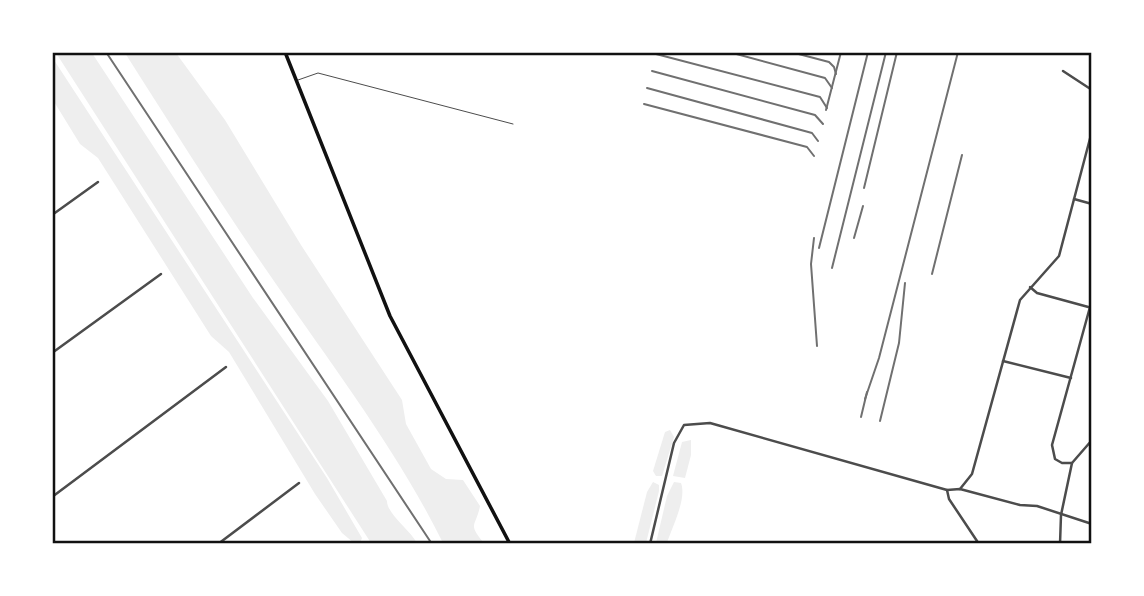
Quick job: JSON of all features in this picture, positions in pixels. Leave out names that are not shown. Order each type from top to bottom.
[{"type":"main road","points":[[285,52],[395,327],[510,544]]},
{"type":"street","points":[[1063,71],[1091,90]]},
{"type":"street","points":[[960,489],[972,474],[1020,300],[1059,256],[1091,131]]},
{"type":"street","points":[[52,215],[98,182]]},
{"type":"street","points":[[1074,199],[1091,204]]},
{"type":"street","points":[[1091,249],[1091,260]]},
{"type":"street","points":[[52,353],[161,274]]},
{"type":"street","points":[[1030,287],[1037,293],[1091,307],[1052,453],[1062,463],[1072,463]]},
{"type":"street","points":[[1003,361],[1071,378]]},
{"type":"street","points":[[52,496],[226,367]]},
{"type":"street","points":[[650,544],[674,443],[684,425],[694,422],[710,423],[947,490],[960,489],[1020,505],[1037,506],[1091,524]]},
{"type":"street","points":[[1059,544],[1061,515],[1072,463],[1091,440]]},
{"type":"street","points":[[218,544],[299,483]]},
{"type":"street","points":[[947,490],[949,499],[979,544]]},
{"type":"lane","points":[[296,81],[318,73],[513,124]]},
{"type":"shaded area","points":[[56,53],[92,53],[253,298],[328,401],[391,511],[417,543],[371,543]]},
{"type":"shaded area","points":[[125,53],[176,53],[225,120],[301,245],[402,400],[406,424],[431,469],[446,479],[463,480],[480,506],[474,528],[484,543],[443,543],[386,443],[237,227]]},
{"type":"shaded area","points":[[52,57],[327,478],[362,538],[360,543],[354,543],[342,533],[315,494],[229,352],[211,336],[98,158],[80,144],[53,100]]},
{"type":"shaded area","points":[[670,430],[674,437],[662,476],[656,476],[653,471],[665,432]]},
{"type":"shaded area","points":[[691,440],[691,455],[685,478],[673,476],[682,442]]},
{"type":"shaded area","points":[[653,482],[659,485],[659,491],[646,543],[634,543],[647,492]]},
{"type":"shaded area","points":[[674,482],[681,483],[682,490],[678,513],[667,543],[656,543],[667,496]]},
{"type":"railway","points":[[106,52],[432,544]]},
{"type":"railway","points":[[729,52],[825,78],[832,88]]},
{"type":"railway","points":[[791,52],[829,62],[836,74]]},
{"type":"railway","points":[[826,110],[841,52]]},
{"type":"railway","points":[[819,248],[868,52]]},
{"type":"railway","points":[[832,268],[886,52]]},
{"type":"railway","points":[[864,188],[897,52]]},
{"type":"railway","points":[[865,399],[879,358],[958,52]]},
{"type":"railway","points":[[656,54],[820,97],[827,108]]},
{"type":"railway","points":[[652,71],[815,115],[823,124]]},
{"type":"railway","points":[[647,88],[812,133],[818,141]]},
{"type":"railway","points":[[644,104],[807,147],[814,156]]},
{"type":"railway","points":[[932,274],[962,155]]},
{"type":"railway","points":[[854,238],[863,206]]},
{"type":"railway","points":[[814,238],[811,264],[817,346]]},
{"type":"railway","points":[[880,421],[899,343],[905,283]]},
{"type":"railway","points":[[861,417],[867,392]]}]
